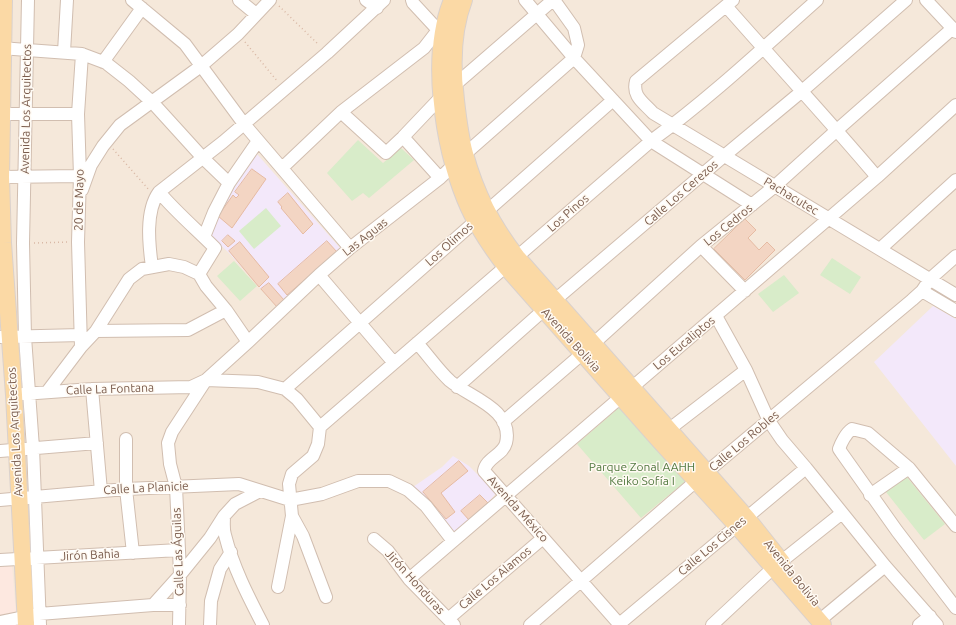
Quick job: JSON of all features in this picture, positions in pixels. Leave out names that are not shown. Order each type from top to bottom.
[{"type":"main road","name":"Avenida Los Arquitectos","points":[[4,0],[1,114],[1,243],[4,337],[22,394],[16,449],[27,497],[33,620]]},
{"type":"main road","name":"Avenida Bolivia","points":[[452,0],[441,30],[440,62],[442,96],[447,131],[459,159]]},
{"type":"main road","name":"Avenida Bolivia","points":[[464,0],[453,50],[454,85],[459,123],[459,159],[465,200],[481,215],[488,244],[512,262],[662,434],[742,522],[823,622]]},
{"type":"street","name":"Avenida Los Arquitectos","points":[[27,497],[33,448],[22,394],[25,337],[22,243],[28,49],[28,0]]},
{"type":"street","points":[[64,52],[67,0]]},
{"type":"street","points":[[132,0],[185,44],[244,124],[350,248]]},
{"type":"street","points":[[239,0],[256,14]]},
{"type":"street","points":[[366,0],[380,4]]},
{"type":"street","points":[[282,168],[341,112],[424,48],[441,30],[413,3],[412,0]]},
{"type":"street","points":[[525,0],[574,58],[652,141],[752,205]]},
{"type":"street","points":[[341,112],[386,153],[454,85],[554,0],[574,28],[578,45],[574,58]]},
{"type":"street","name":"Los Pinos","points":[[320,427],[652,141],[763,48],[817,0]]},
{"type":"street","name":"Calle Los Cerezos","points":[[457,387],[550,305],[801,92],[905,0]]},
{"type":"street","points":[[926,0],[955,30]]},
{"type":"street","points":[[79,199],[91,165],[106,142],[120,125],[153,103],[201,66],[238,34],[256,14],[275,3]]},
{"type":"street","points":[[730,3],[763,48],[877,177]]},
{"type":"street","name":"Pachacutec","points":[[730,3],[636,81],[634,88],[638,97],[653,113],[674,124],[724,156],[956,295]]},
{"type":"street","points":[[152,267],[149,244],[150,218],[157,195],[223,142],[285,89],[380,4]]},
{"type":"street","points":[[103,62],[142,8]]},
{"type":"street","name":"Los Cedros","points":[[503,422],[701,246],[775,186],[837,130],[955,30]]},
{"type":"street","points":[[2,48],[82,54],[103,62],[129,81],[153,103],[203,158],[229,183]]},
{"type":"street","name":"20 de Mayo","points":[[81,341],[78,242],[80,176],[78,114],[82,54]]},
{"type":"street","name":"Las Aguas","points":[[172,432],[206,380],[319,275],[350,248],[440,178],[459,159],[574,58]]},
{"type":"street","name":"Los Olimos","points":[[285,389],[613,100]]},
{"type":"street","name":"Los Eucaliptos","points":[[409,579],[829,219],[956,105]]},
{"type":"street","points":[[1,114],[78,114]]},
{"type":"street","points":[[403,137],[440,178]]},
{"type":"street","points":[[204,237],[214,212],[229,183],[258,141]]},
{"type":"street","points":[[1,177],[80,176]]},
{"type":"street","points":[[880,249],[956,180]]},
{"type":"street","points":[[157,195],[168,203],[215,248],[200,274]]},
{"type":"street","points":[[1,243],[22,243]]},
{"type":"street","points":[[701,246],[745,290]]},
{"type":"street","name":"Calle Los Robles","points":[[530,625],[922,291],[930,279],[956,256]]},
{"type":"street","points":[[47,392],[81,341],[96,331],[129,279],[142,269],[170,264],[200,274],[206,286],[226,310],[248,342]]},
{"type":"street","points":[[319,275],[394,363]]},
{"type":"street","points":[[922,291],[956,311]]},
{"type":"street","points":[[96,331],[188,330],[226,310]]},
{"type":"street","points":[[716,316],[746,370],[769,421],[782,440],[884,566],[933,620],[919,625]]},
{"type":"street","points":[[4,337],[81,341]]},
{"type":"street","points":[[417,343],[448,379],[457,387],[495,410],[503,422]]},
{"type":"street","points":[[662,434],[746,370]]},
{"type":"street","points":[[206,380],[258,382],[285,389],[297,399],[320,427],[318,444],[313,456],[292,474],[289,484],[292,516],[278,587]]},
{"type":"street","name":"Calle La Fontana","points":[[22,394],[92,389],[191,387],[206,380]]},
{"type":"street","points":[[92,389],[101,491]]},
{"type":"street","name":"Avenida México","points":[[503,422],[506,428],[506,444],[502,450],[488,462],[484,471],[619,625]]},
{"type":"street","points":[[956,526],[909,468],[868,433],[852,429],[849,431],[839,449],[870,495],[956,608]]},
{"type":"street","name":"Calle Las Águilas","points":[[172,432],[168,443],[176,487],[180,575],[179,625]]},
{"type":"street","points":[[126,439],[126,488],[132,553]]},
{"type":"street","points":[[0,451],[97,443]]},
{"type":"street","name":"Calle Los Cisnes","points":[[619,625],[806,468]]},
{"type":"street","points":[[870,495],[909,468]]},
{"type":"street","points":[[290,500],[322,494],[358,481],[390,481],[408,490],[426,506],[453,541]]},
{"type":"street","name":"Calle La Planicie","points":[[0,500],[126,488],[239,484],[290,500]]},
{"type":"street","points":[[153,605],[180,575],[210,538],[224,516],[235,504],[260,491]]},
{"type":"street","points":[[712,625],[777,565],[842,513]]},
{"type":"street","points":[[224,516],[224,534],[230,552],[242,584],[263,625]]},
{"type":"street","points":[[292,516],[303,536],[326,597]]},
{"type":"street","name":"Calle Los Alamos","points":[[451,622],[543,538]]},
{"type":"street","name":"Jirón Honduras","points":[[374,540],[388,551],[409,579],[451,622]]},
{"type":"street","name":"Jirón Bahia","points":[[0,560],[179,550]]},
{"type":"street","points":[[210,625],[211,601],[220,569],[230,552]]},
{"type":"street","points":[[823,622],[884,566]]},
{"type":"street","points":[[0,622],[33,620],[153,605],[180,605]]},
{"type":"path","points":[[275,3],[327,53]]},
{"type":"path","points":[[238,34],[285,89]]},
{"type":"path","points":[[106,142],[149,189],[157,195]]},
{"type":"path","points":[[22,243],[78,242]]},
{"type":"shaded area","points":[[0,0],[956,0],[956,625],[0,625]]},
{"type":"shaded area","points":[[257,154],[341,249],[277,307],[229,253],[211,236],[217,213]]},
{"type":"shaded area","points":[[933,306],[956,319],[956,466],[874,362]]},
{"type":"shaded area","points":[[453,456],[469,466],[496,493],[488,503],[453,534],[413,487],[442,467]]},
{"type":"shaded area","points":[[12,564],[16,614],[0,616],[0,565]]},
{"type":"green space","points":[[358,140],[383,163],[401,148],[414,160],[369,198],[363,193],[352,201],[327,173]]},
{"type":"green space","points":[[266,208],[281,226],[254,249],[239,231]]},
{"type":"green space","points":[[832,258],[861,277],[850,294],[820,275]]},
{"type":"green space","points":[[234,261],[257,286],[240,301],[217,276]]},
{"type":"green space","points":[[784,275],[799,293],[773,312],[758,294]]},
{"type":"green space","name":"Parque Zonal AAHH Keiko Sofía I","points":[[621,406],[687,480],[641,518],[577,444]]},
{"type":"green space","points":[[906,476],[945,524],[924,540],[886,492]]},
{"type":"building","points":[[252,169],[266,179],[232,228],[218,216],[233,195],[236,198],[239,195],[235,192]]},
{"type":"building","points":[[288,193],[313,224],[303,234],[281,208],[282,207],[278,202]]},
{"type":"building","points":[[745,219],[756,230],[748,238],[759,250],[767,242],[775,250],[745,280],[714,249]]},
{"type":"building","points":[[228,235],[235,241],[228,247],[222,241]]},
{"type":"building","points":[[327,241],[337,252],[287,295],[278,284]]},
{"type":"building","points":[[240,242],[269,277],[259,287],[229,251]]},
{"type":"building","points":[[269,283],[284,300],[277,307],[261,289]]},
{"type":"building","points":[[459,461],[468,471],[441,493],[455,512],[446,519],[423,492]]},
{"type":"building","points":[[480,495],[488,503],[469,520],[461,511]]}]
